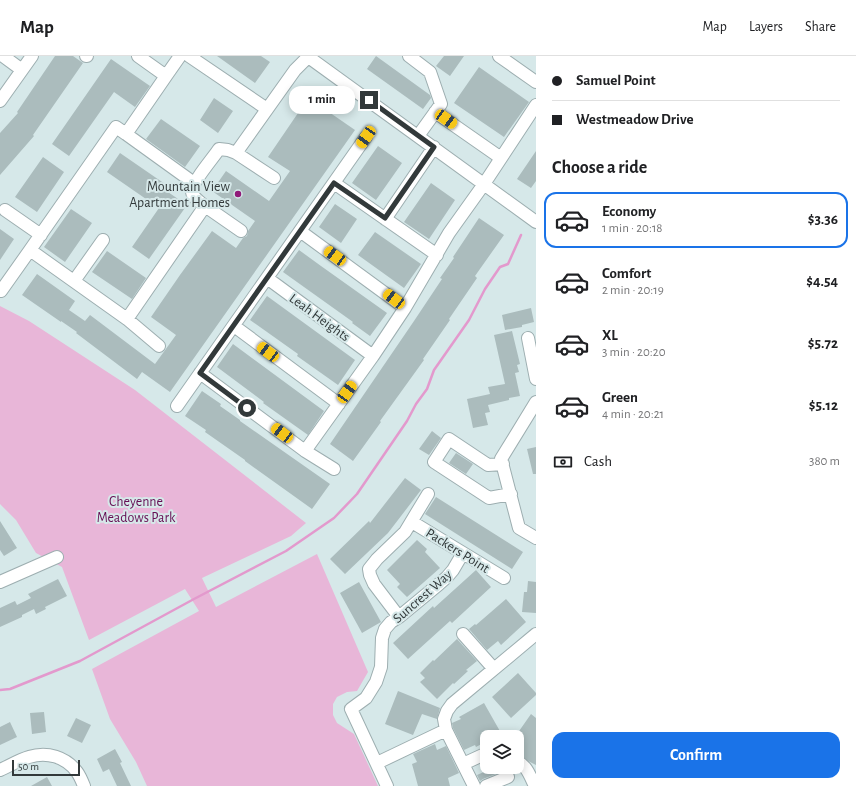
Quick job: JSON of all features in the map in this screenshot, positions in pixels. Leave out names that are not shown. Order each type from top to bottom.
[{"type":"street","points":[[3,56],[22,70]]},
{"type":"street","points":[[0,101],[32,56]]},
{"type":"street","points":[[138,56],[166,76]]},
{"type":"street","points":[[126,134],[180,56]]},
{"type":"street","points":[[189,56],[267,109]]},
{"type":"street","points":[[236,153],[295,70],[308,56],[536,222]]},
{"type":"street","points":[[499,56],[536,82]]},
{"type":"street","points":[[415,58],[430,72],[441,104],[418,136]]},
{"type":"street","points":[[305,451],[405,308],[449,233],[484,184],[536,105]]},
{"type":"street","points":[[435,112],[501,158]]},
{"type":"street","points":[[1,291],[116,127],[194,183]]},
{"type":"street","points":[[177,406],[366,137]]},
{"type":"street","points":[[385,218],[434,147]]},
{"type":"street","points":[[241,231],[195,199],[192,191],[194,183],[220,149],[236,153],[274,178]]},
{"type":"street","points":[[334,183],[436,255]]},
{"type":"street","points":[[127,319],[205,206]]},
{"type":"street","points":[[5,210],[41,234]]},
{"type":"street","points":[[300,231],[405,308]]},
{"type":"street","points":[[74,281],[103,240]]},
{"type":"street","points":[[30,250],[127,319],[159,346]]},
{"type":"street","name":"Leah Heights","points":[[267,278],[372,356]]},
{"type":"street","points":[[234,326],[339,404]]},
{"type":"street","points":[[528,338],[536,379]]},
{"type":"street","points":[[200,373],[305,451],[334,470]]},
{"type":"street","points":[[536,402],[501,459],[520,528],[536,538]]},
{"type":"street","points":[[502,464],[488,465],[449,439],[434,462],[489,498],[510,494]]},
{"type":"street","points":[[399,617],[374,584],[369,569],[377,559],[405,532],[428,494]]},
{"type":"street","name":"Packers Point","points":[[412,522],[504,578]]},
{"type":"street","name":"Suncrest Way","points":[[387,786],[351,709],[366,698],[376,682],[382,667],[382,638],[385,629],[391,622],[447,577],[453,570],[462,553]]},
{"type":"street","points":[[0,582],[57,557]]},
{"type":"street","points":[[463,634],[494,669]]},
{"type":"street","points":[[474,786],[446,730],[444,719],[447,711],[452,704],[536,634]]},
{"type":"street","points":[[377,763],[446,730]]},
{"type":"street","points":[[0,770],[39,754],[50,755],[61,758],[70,764],[78,773],[84,786]]},
{"type":"street","points":[[463,764],[480,756]]},
{"type":"street","points":[[524,766],[535,786]]},
{"type":"street","points":[[486,786],[508,777]]},
{"type":"green space","name":"Cheyenne Meadows Park","points":[[0,306],[29,321],[135,390],[306,523],[291,536],[202,578],[216,607],[317,554],[368,672],[357,691],[347,692],[337,697],[333,704],[333,715],[337,723],[354,734],[378,786],[147,786],[136,762],[110,719],[92,669],[199,611],[185,589],[89,640],[62,567],[36,553],[16,520],[0,504]]},
{"type":"building","points":[[55,56],[73,56],[83,63],[33,135],[34,136],[0,175],[0,133],[18,113],[17,112]]},
{"type":"building","points":[[217,56],[261,56],[270,62],[255,83]]},
{"type":"building","points":[[376,56],[430,95],[431,98],[423,109],[367,69]]},
{"type":"building","points":[[444,56],[464,56],[450,76],[436,66]]},
{"type":"building","points":[[111,59],[150,86],[135,107],[114,92],[69,156],[52,144]]},
{"type":"building","points":[[479,67],[529,102],[504,137],[454,103]]},
{"type":"building","points":[[311,94],[329,106],[326,110],[355,130],[170,392],[142,372],[137,379],[76,333],[77,332],[22,295],[37,274],[75,301],[69,310],[85,321],[90,315],[155,364],[176,335],[151,317],[180,275],[212,231],[236,248],[243,238],[247,236],[248,231],[255,221],[212,191],[226,171],[269,201],[290,171],[268,157]]},
{"type":"building","points":[[214,98],[233,111],[218,133],[200,120]]},
{"type":"building","points":[[161,119],[200,146],[185,167],[146,139]]},
{"type":"building","points":[[378,146],[402,163],[376,200],[352,183]]},
{"type":"building","points":[[536,151],[536,181],[531,188],[517,179]]},
{"type":"building","points":[[120,153],[165,184],[162,188],[187,205],[149,259],[132,247],[159,208],[107,172]]},
{"type":"building","points":[[43,157],[64,172],[37,212],[15,197]]},
{"type":"building","points":[[431,183],[455,200],[429,239],[404,222]]},
{"type":"building","points":[[335,204],[357,219],[341,243],[319,227]]},
{"type":"building","points":[[71,209],[92,223],[65,262],[44,247]]},
{"type":"building","points":[[479,218],[504,235],[475,276],[477,278],[423,359],[424,360],[353,461],[330,444],[442,279],[440,278]]},
{"type":"building","points":[[0,229],[14,239],[0,260]]},
{"type":"building","points":[[375,232],[421,264],[404,288],[358,255]]},
{"type":"building","points":[[299,250],[387,313],[370,336],[352,323],[353,322],[283,272]]},
{"type":"building","points":[[107,251],[146,278],[132,299],[92,272]]},
{"type":"building","points":[[267,296],[355,360],[338,385],[250,320]]},
{"type":"building","points":[[531,308],[534,322],[522,325],[522,327],[505,330],[502,315]]},
{"type":"building","points":[[512,331],[520,364],[517,365],[519,372],[515,373],[520,396],[488,405],[490,412],[485,413],[488,425],[473,428],[467,399],[490,394],[488,387],[505,384],[494,335]]},
{"type":"building","points":[[233,344],[324,411],[308,435],[263,403],[264,402],[217,367]]},
{"type":"building","points":[[202,391],[221,404],[220,406],[240,421],[330,484],[312,509],[185,416]]},
{"type":"building","points":[[432,431],[441,438],[429,455],[419,449]]},
{"type":"building","points":[[536,447],[536,474],[533,474],[527,449]]},
{"type":"building","points":[[456,453],[473,464],[466,474],[449,463]]},
{"type":"building","points":[[405,478],[421,490],[388,533],[345,574],[330,559],[369,521],[370,523]]},
{"type":"building","points":[[436,497],[523,552],[512,569],[425,514]]},
{"type":"building","points":[[0,521],[17,548],[4,556],[0,550]]},
{"type":"building","points":[[417,540],[427,549],[425,552],[440,568],[407,597],[397,587],[400,584],[387,570]]},
{"type":"building","points":[[476,570],[491,587],[452,623],[450,621],[408,659],[393,643],[433,606],[434,608]]},
{"type":"building","points":[[58,579],[67,596],[45,607],[46,609],[36,614],[34,609],[22,615],[22,617],[0,627],[0,608],[15,601],[17,605],[31,598],[28,594]]},
{"type":"building","points":[[528,581],[536,582],[536,613],[522,612],[524,592],[527,592]]},
{"type":"building","points":[[359,582],[381,622],[362,633],[340,593]]},
{"type":"building","points":[[506,599],[526,622],[501,645],[498,641],[487,650],[469,629],[475,624],[476,625]]},
{"type":"building","points":[[457,639],[477,661],[437,699],[420,682],[425,678],[420,673]]},
{"type":"building","points":[[518,673],[536,693],[536,695],[511,718],[492,697]]},
{"type":"building","points":[[398,691],[440,708],[437,719],[422,714],[413,735],[385,724]]},
{"type":"building","points":[[484,703],[499,730],[480,730],[480,745],[476,747],[475,745],[464,750],[452,723],[461,719],[459,717]]},
{"type":"building","points":[[44,712],[46,732],[32,734],[30,713]]},
{"type":"building","points":[[531,714],[536,718],[536,765],[524,757],[524,730],[520,730]]},
{"type":"building","points":[[76,718],[91,725],[82,743],[67,736]]},
{"type":"building","points":[[10,722],[17,737],[0,745],[0,727]]},
{"type":"building","points":[[435,744],[437,750],[446,746],[459,773],[448,778],[450,786],[418,786],[412,764],[417,762],[413,754]]},
{"type":"building","points":[[115,749],[122,762],[120,763],[131,786],[117,786],[109,769],[103,772],[97,759]]},
{"type":"building","points":[[480,774],[496,774],[480,781],[477,775]]},
{"type":"building","points":[[47,777],[52,786],[31,786]]},
{"type":"waterway","points":[[0,690],[10,689],[80,661],[286,551],[334,518],[357,494],[407,421],[416,404],[427,389],[434,370],[469,320],[485,289],[500,267],[508,264],[521,235]]},
{"type":"place","name":"Mountain View Apartment Homes","points":[[238,194]]},
{"type":"route","points":[[247,408],[200,373],[334,183],[385,218],[434,147],[369,100]]}]
